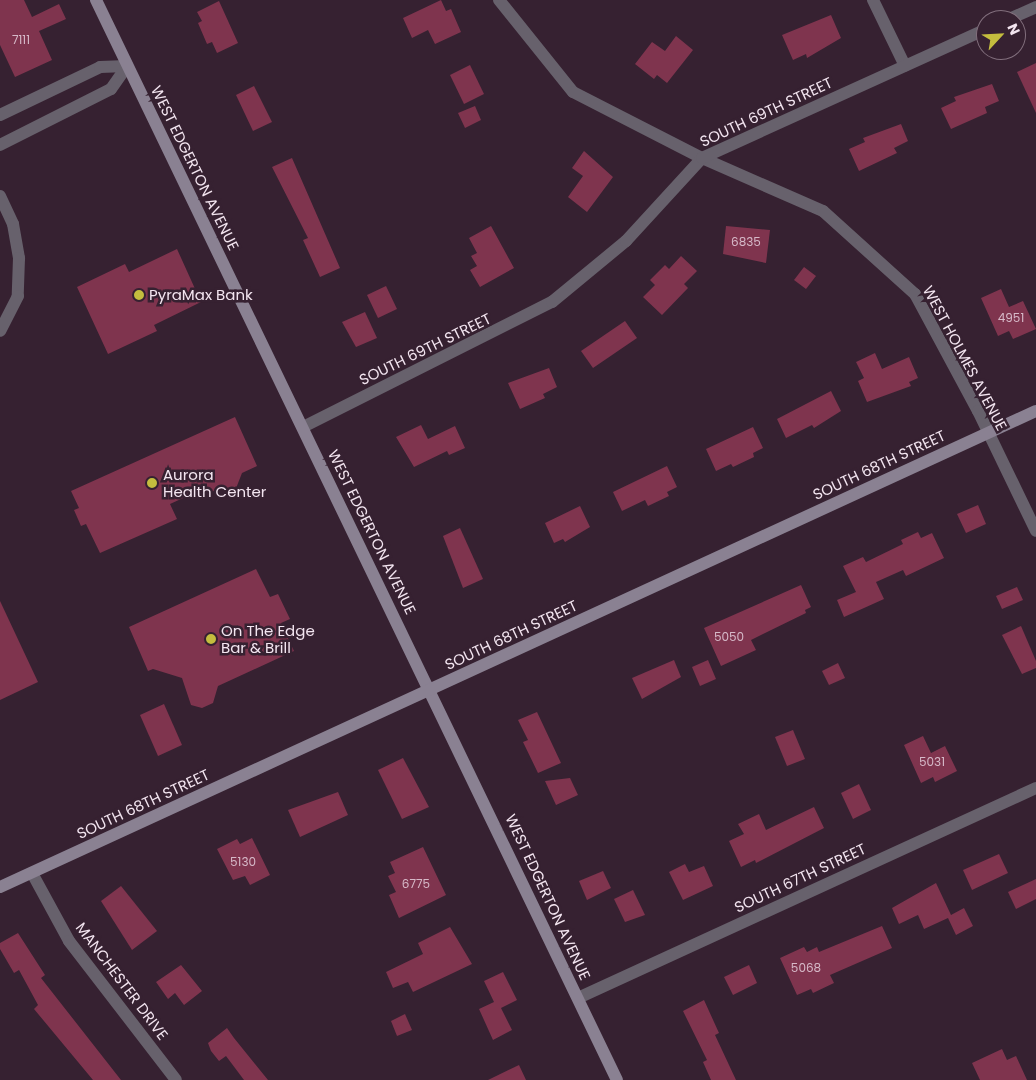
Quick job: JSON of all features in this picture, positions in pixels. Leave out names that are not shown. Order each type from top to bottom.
[{"type":"street","name":"WEST EDGERTON AVENUE","points":[[96,0],[431,690],[616,1080]]},
{"type":"street","name":"WEST HOLMES AVENUE","points":[[499,0],[573,92],[702,158],[823,211],[915,294],[988,432],[1036,531]]},
{"type":"street","points":[[873,0],[904,66]]},
{"type":"street","name":"SOUTH 69TH STREET","points":[[303,427],[552,302],[626,241],[702,158],[976,34]]},
{"type":"street","points":[[0,115],[100,67],[127,66]]},
{"type":"street","points":[[0,145],[111,89],[127,66]]},
{"type":"street","points":[[0,196],[14,224],[19,258],[18,296],[0,331]]},
{"type":"street","name":"SOUTH 68TH STREET","points":[[0,887],[1036,411]]},
{"type":"street","name":"SOUTH 67TH STREET","points":[[578,998],[1036,788]]},
{"type":"street","name":"MANCHESTER DRIVE","points":[[32,873],[69,941],[176,1080]]},
{"type":"building","points":[[0,0],[24,0],[32,17],[59,4],[66,19],[39,31],[52,60],[15,77],[0,45]]},
{"type":"building","points":[[441,0],[446,11],[451,9],[461,32],[435,44],[428,30],[412,38],[403,18]]},
{"type":"building","points":[[219,1],[238,43],[217,53],[212,42],[207,44],[198,23],[202,21],[197,12]]},
{"type":"building","points":[[831,15],[841,38],[807,58],[806,54],[793,60],[782,35]]},
{"type":"building","points":[[676,36],[693,50],[667,83],[657,75],[654,79],[635,64],[652,42],[665,51]]},
{"type":"building","points":[[1036,63],[1036,113],[1017,72]]},
{"type":"building","points":[[470,65],[484,94],[464,104],[450,75]]},
{"type":"building","points":[[992,84],[999,101],[985,107],[987,113],[951,129],[941,108],[956,101],[954,97]]},
{"type":"building","points":[[254,86],[272,122],[253,131],[236,95]]},
{"type":"building","points":[[475,106],[481,120],[465,128],[458,113]]},
{"type":"building","points":[[901,124],[908,141],[894,148],[897,153],[859,171],[849,149],[865,142],[863,138]]},
{"type":"building","points":[[584,151],[613,177],[587,212],[568,197],[583,176],[572,168]]},
{"type":"building","points":[[292,158],[340,268],[320,277],[303,240],[308,238],[272,167]]},
{"type":"building","points":[[491,226],[514,268],[480,287],[470,270],[477,266],[471,256],[477,253],[469,238]]},
{"type":"building","points":[[726,226],[770,230],[766,263],[723,254]]},
{"type":"building","name":"PyraMax Bank","points":[[177,249],[201,302],[154,325],[157,331],[108,354],[77,287],[125,264],[129,272]]},
{"type":"building","points":[[681,256],[697,271],[684,284],[688,288],[662,315],[643,297],[655,285],[650,280],[665,265],[669,269]]},
{"type":"building","points":[[804,267],[816,276],[806,289],[794,280]]},
{"type":"building","points":[[386,286],[397,309],[378,318],[367,295]]},
{"type":"building","points":[[1001,289],[1009,307],[1023,301],[1036,329],[1013,339],[1009,331],[998,336],[981,298]]},
{"type":"building","points":[[365,312],[377,338],[356,347],[342,322]]},
{"type":"building","points":[[625,321],[637,338],[593,368],[581,351]]},
{"type":"building","points":[[875,353],[882,369],[909,357],[918,378],[909,382],[911,386],[867,402],[858,381],[864,378],[856,362]]},
{"type":"building","points":[[549,368],[557,387],[543,394],[545,398],[520,409],[508,383]]},
{"type":"building","points":[[831,391],[841,411],[814,428],[812,425],[786,438],[777,419]]},
{"type":"building","name":"Aurora Health Center","points":[[235,417],[257,466],[242,473],[235,491],[223,487],[207,494],[205,488],[170,504],[177,519],[100,553],[86,524],[81,526],[74,510],[79,508],[71,491]]},
{"type":"building","points":[[421,425],[428,439],[455,426],[465,448],[449,455],[447,451],[414,467],[396,437]]},
{"type":"building","points":[[753,427],[763,448],[753,453],[754,457],[733,467],[731,464],[716,471],[706,449]]},
{"type":"building","points":[[667,466],[677,487],[667,492],[669,496],[648,506],[645,500],[622,511],[613,492]]},
{"type":"building","points":[[978,505],[986,524],[966,533],[957,514]]},
{"type":"building","points":[[580,506],[590,527],[565,542],[563,539],[554,543],[545,523]]},
{"type":"building","points":[[460,528],[483,579],[463,588],[443,536]]},
{"type":"building","points":[[918,532],[921,538],[932,533],[944,558],[906,576],[903,570],[876,582],[884,599],[844,617],[837,600],[856,592],[843,566],[863,557],[866,562],[903,544],[901,540]]},
{"type":"building","name":"On The Edge Bar & Brill","points":[[256,569],[270,597],[278,594],[290,619],[281,623],[294,651],[218,686],[213,703],[202,708],[191,705],[182,678],[153,669],[148,671],[129,627]]},
{"type":"building","points":[[801,585],[811,607],[805,610],[806,613],[751,640],[756,650],[721,666],[704,628]]},
{"type":"building","points":[[1017,587],[1023,600],[1002,609],[996,596]]},
{"type":"building","points":[[0,601],[38,682],[0,700]]},
{"type":"building","points":[[1021,626],[1036,661],[1036,668],[1022,674],[1002,635]]},
{"type":"building","points":[[674,660],[681,677],[642,699],[632,678]]},
{"type":"building","points":[[708,660],[716,679],[700,686],[692,667]]},
{"type":"building","points":[[838,663],[845,678],[829,685],[822,671]]},
{"type":"building","points":[[164,704],[182,745],[158,756],[140,715]]},
{"type":"building","points":[[537,712],[561,763],[538,773],[523,742],[528,740],[518,720]]},
{"type":"building","points":[[793,730],[805,759],[787,766],[775,737]]},
{"type":"building","points":[[923,736],[931,753],[945,746],[957,771],[935,782],[933,777],[921,783],[904,745]]},
{"type":"building","points":[[403,758],[429,807],[402,819],[378,770]]},
{"type":"building","points":[[570,778],[578,795],[556,805],[545,781]]},
{"type":"building","points":[[859,784],[871,810],[853,819],[841,793]]},
{"type":"building","points":[[338,792],[348,815],[300,837],[288,810]]},
{"type":"building","points":[[814,807],[824,828],[756,863],[755,860],[741,867],[729,841],[744,834],[738,824],[759,814],[766,830]]},
{"type":"building","points":[[252,838],[270,875],[250,885],[245,876],[233,880],[217,849],[237,839],[240,844]]},
{"type":"building","points":[[423,847],[446,895],[399,918],[389,895],[396,892],[388,876],[395,873],[390,862]]},
{"type":"building","points":[[999,854],[1008,873],[972,890],[963,870]]},
{"type":"building","points":[[685,864],[689,872],[704,866],[713,886],[683,900],[669,872]]},
{"type":"building","points":[[603,871],[611,888],[587,900],[579,881]]},
{"type":"building","points":[[1036,879],[1036,899],[1016,909],[1008,892]]},
{"type":"building","points":[[936,883],[951,915],[964,908],[973,926],[956,935],[948,918],[924,929],[918,915],[899,924],[892,908]]},
{"type":"building","points":[[121,886],[157,931],[132,950],[101,901]]},
{"type":"building","points":[[633,890],[645,915],[625,922],[614,899]]},
{"type":"building","points":[[882,926],[892,948],[830,975],[834,983],[813,993],[811,989],[797,995],[780,958],[804,947],[807,952],[817,947],[819,952]]},
{"type":"building","points":[[450,927],[472,964],[413,992],[408,982],[393,988],[386,972],[423,954],[418,943]]},
{"type":"building","points":[[18,933],[45,975],[41,978],[121,1080],[93,1080],[34,1009],[38,1005],[19,970],[14,973],[0,949],[0,943]]},
{"type":"building","points":[[181,965],[202,991],[184,1005],[175,993],[168,999],[156,982]]},
{"type":"building","points":[[749,965],[757,983],[733,995],[724,977]]},
{"type":"building","points":[[503,972],[517,1000],[501,1008],[512,1030],[493,1040],[479,1009],[494,1002],[484,981]]},
{"type":"building","points":[[704,1000],[719,1033],[715,1035],[736,1080],[711,1080],[703,1062],[707,1060],[683,1011]]},
{"type":"building","points":[[405,1014],[412,1030],[397,1036],[391,1021]]},
{"type":"building","points":[[227,1028],[268,1080],[244,1080],[226,1056],[219,1061],[211,1051],[208,1043]]},
{"type":"building","points":[[1002,1049],[1007,1060],[1016,1056],[1027,1080],[980,1080],[972,1063]]},
{"type":"building","points":[[519,1065],[526,1080],[488,1080]]},
{"type":"place","name":"PyraMax Bank","points":[[139,295]]},
{"type":"place","name":"Aurora Health Center","points":[[152,483]]},
{"type":"place","name":"On The Edge Bar & Brill","points":[[211,639]]}]
